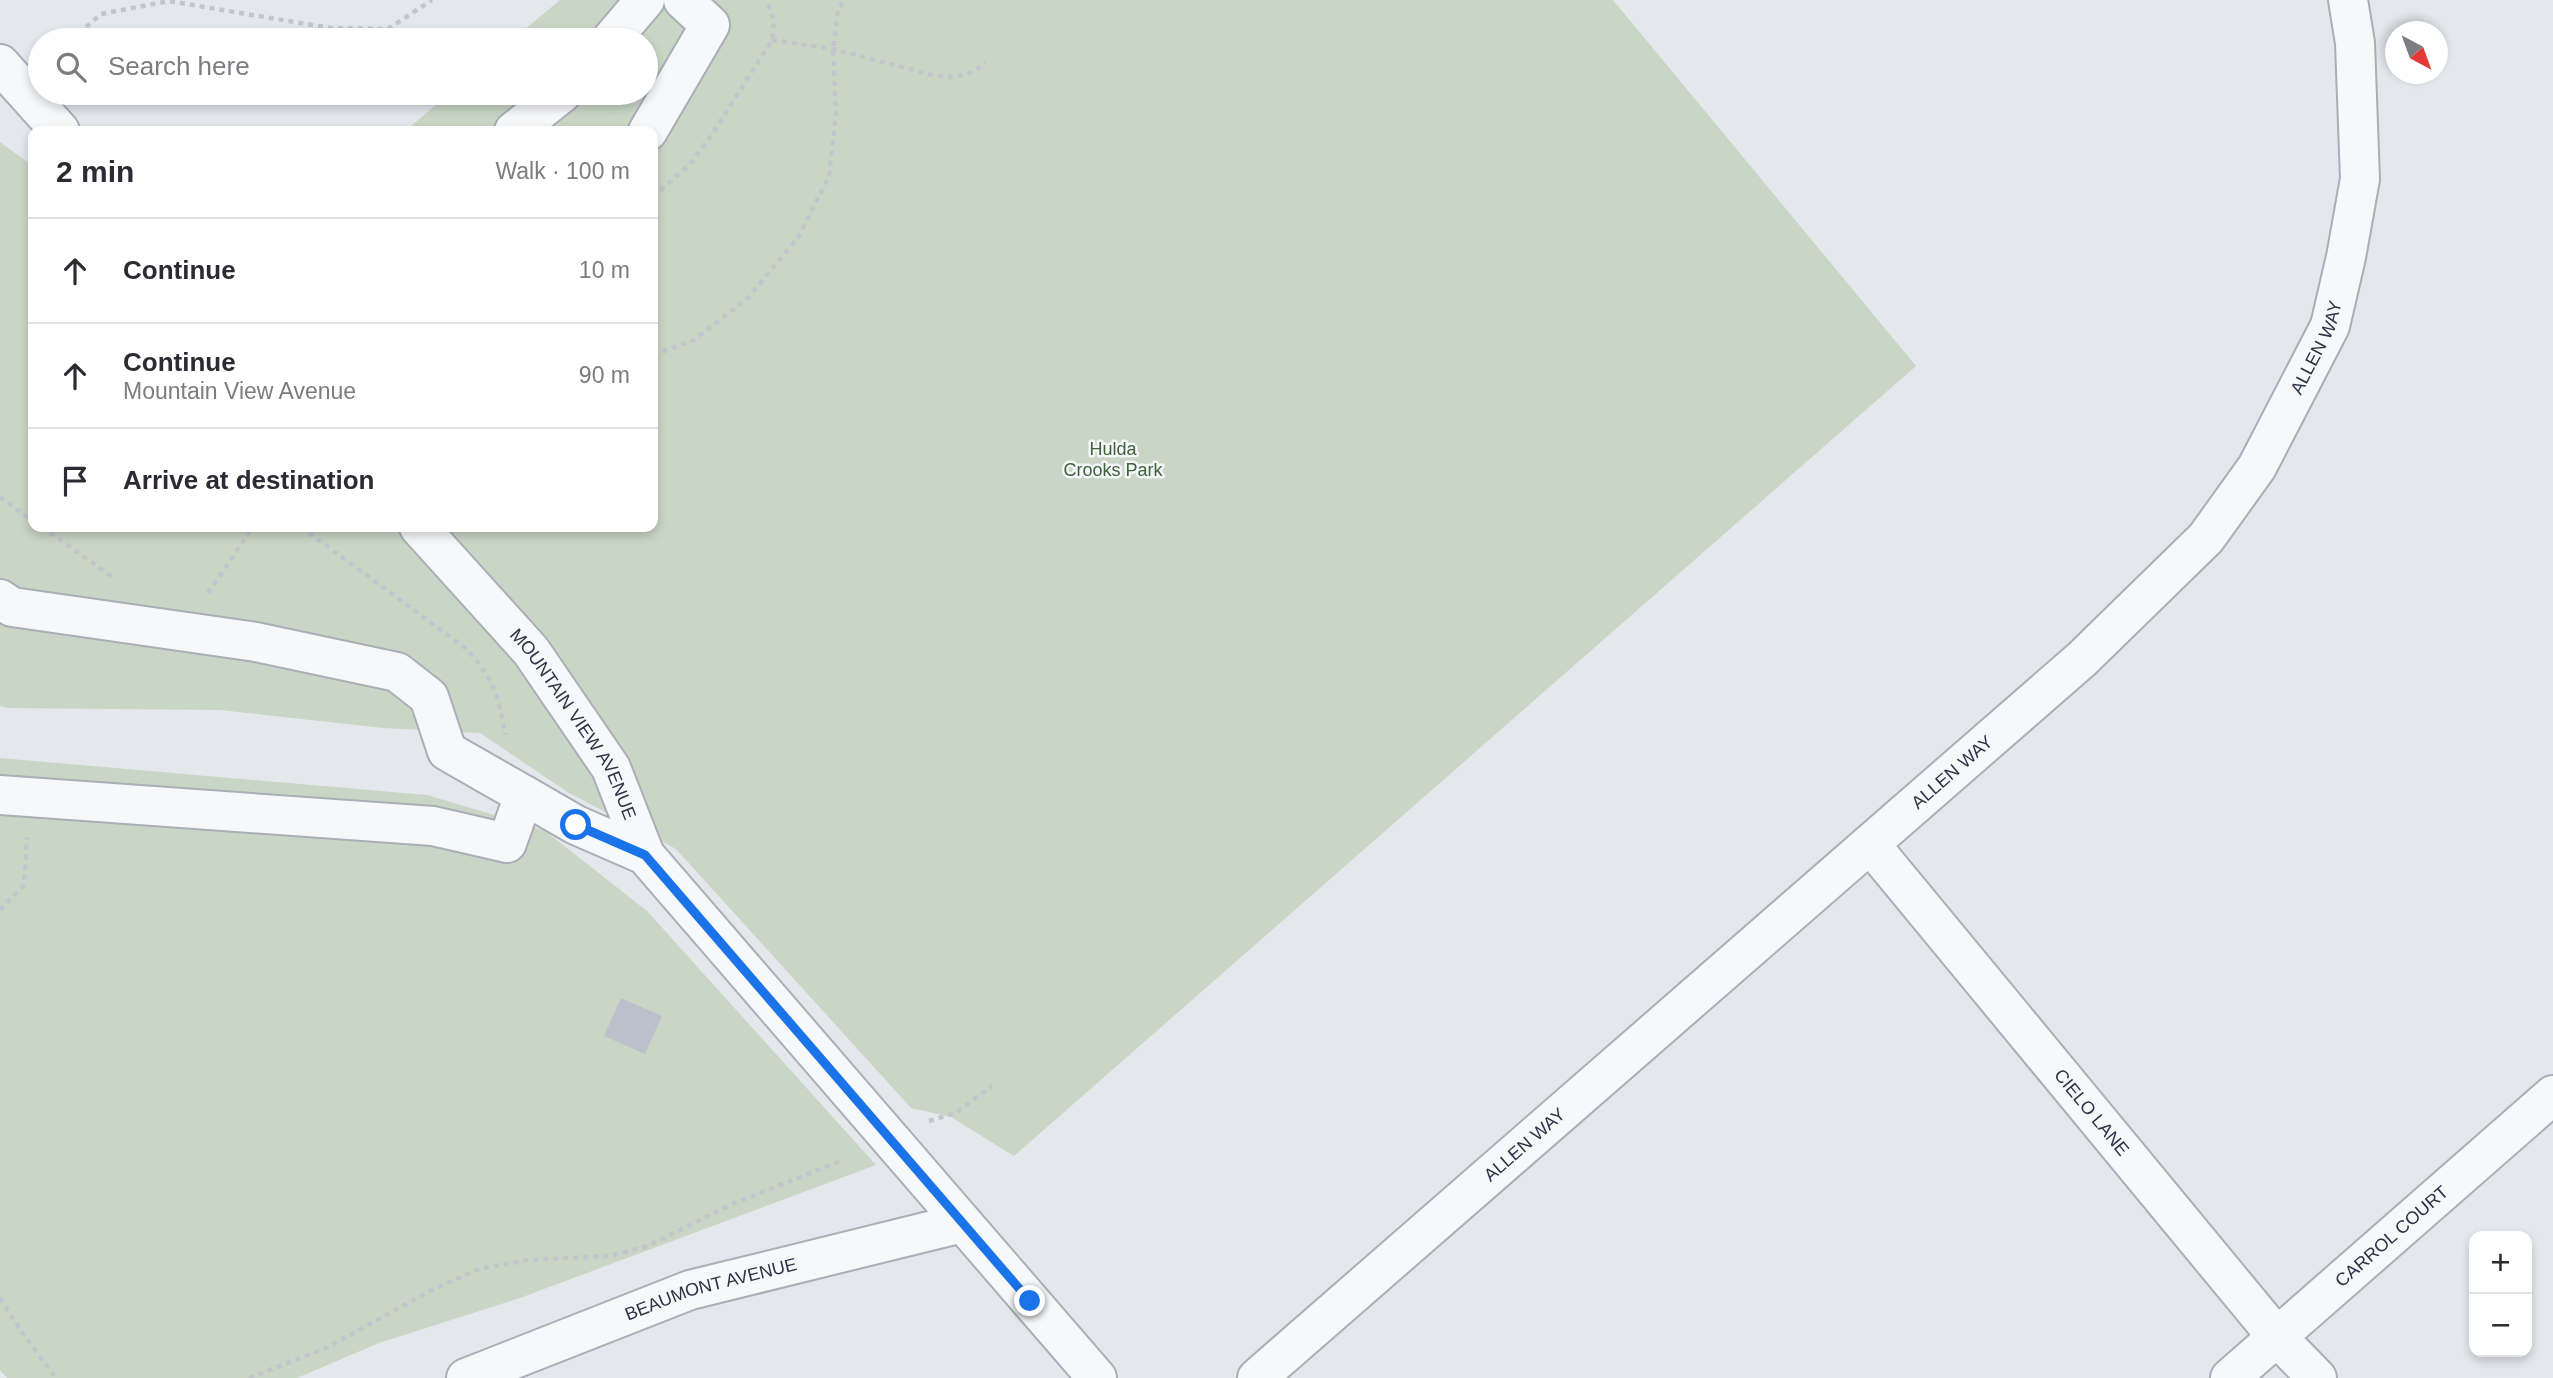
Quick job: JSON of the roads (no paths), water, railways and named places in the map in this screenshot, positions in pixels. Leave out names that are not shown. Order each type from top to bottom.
[{"type":"street","points":[[621,28],[645,0]]},
{"type":"street","points":[[651,126],[710,25],[683,0]]},
{"type":"street","name":"ALLEN WAY","points":[[1257,1378],[2082,659],[2206,538],[2257,467],[2330,326],[2360,179],[2355,43],[2348,0]]},
{"type":"street","points":[[0,64],[28,95]]},
{"type":"street","points":[[37,105],[50,120]]},
{"type":"street","points":[[520,126],[547,105]]},
{"type":"street","name":"MOUNTAIN VIEW AVENUE","points":[[424,532],[531,651],[611,768],[645,855],[1097,1378]]},
{"type":"street","points":[[0,599],[12,607],[256,642],[397,672],[429,697],[447,751],[576,825],[645,855]]},
{"type":"street","points":[[15,796],[433,826],[507,844],[524,795]]},
{"type":"street","name":"CIELO LANE","points":[[1870,844],[2277,1337],[2316,1378]]},
{"type":"street","name":"CARROL COURT","points":[[2230,1378],[2553,1095]]},
{"type":"street","name":"BEAUMONT AVENUE","points":[[466,1378],[690,1290],[962,1223]]},
{"type":"park label","name":"Hulda Crooks Park","points":[[1113,459]]}]
